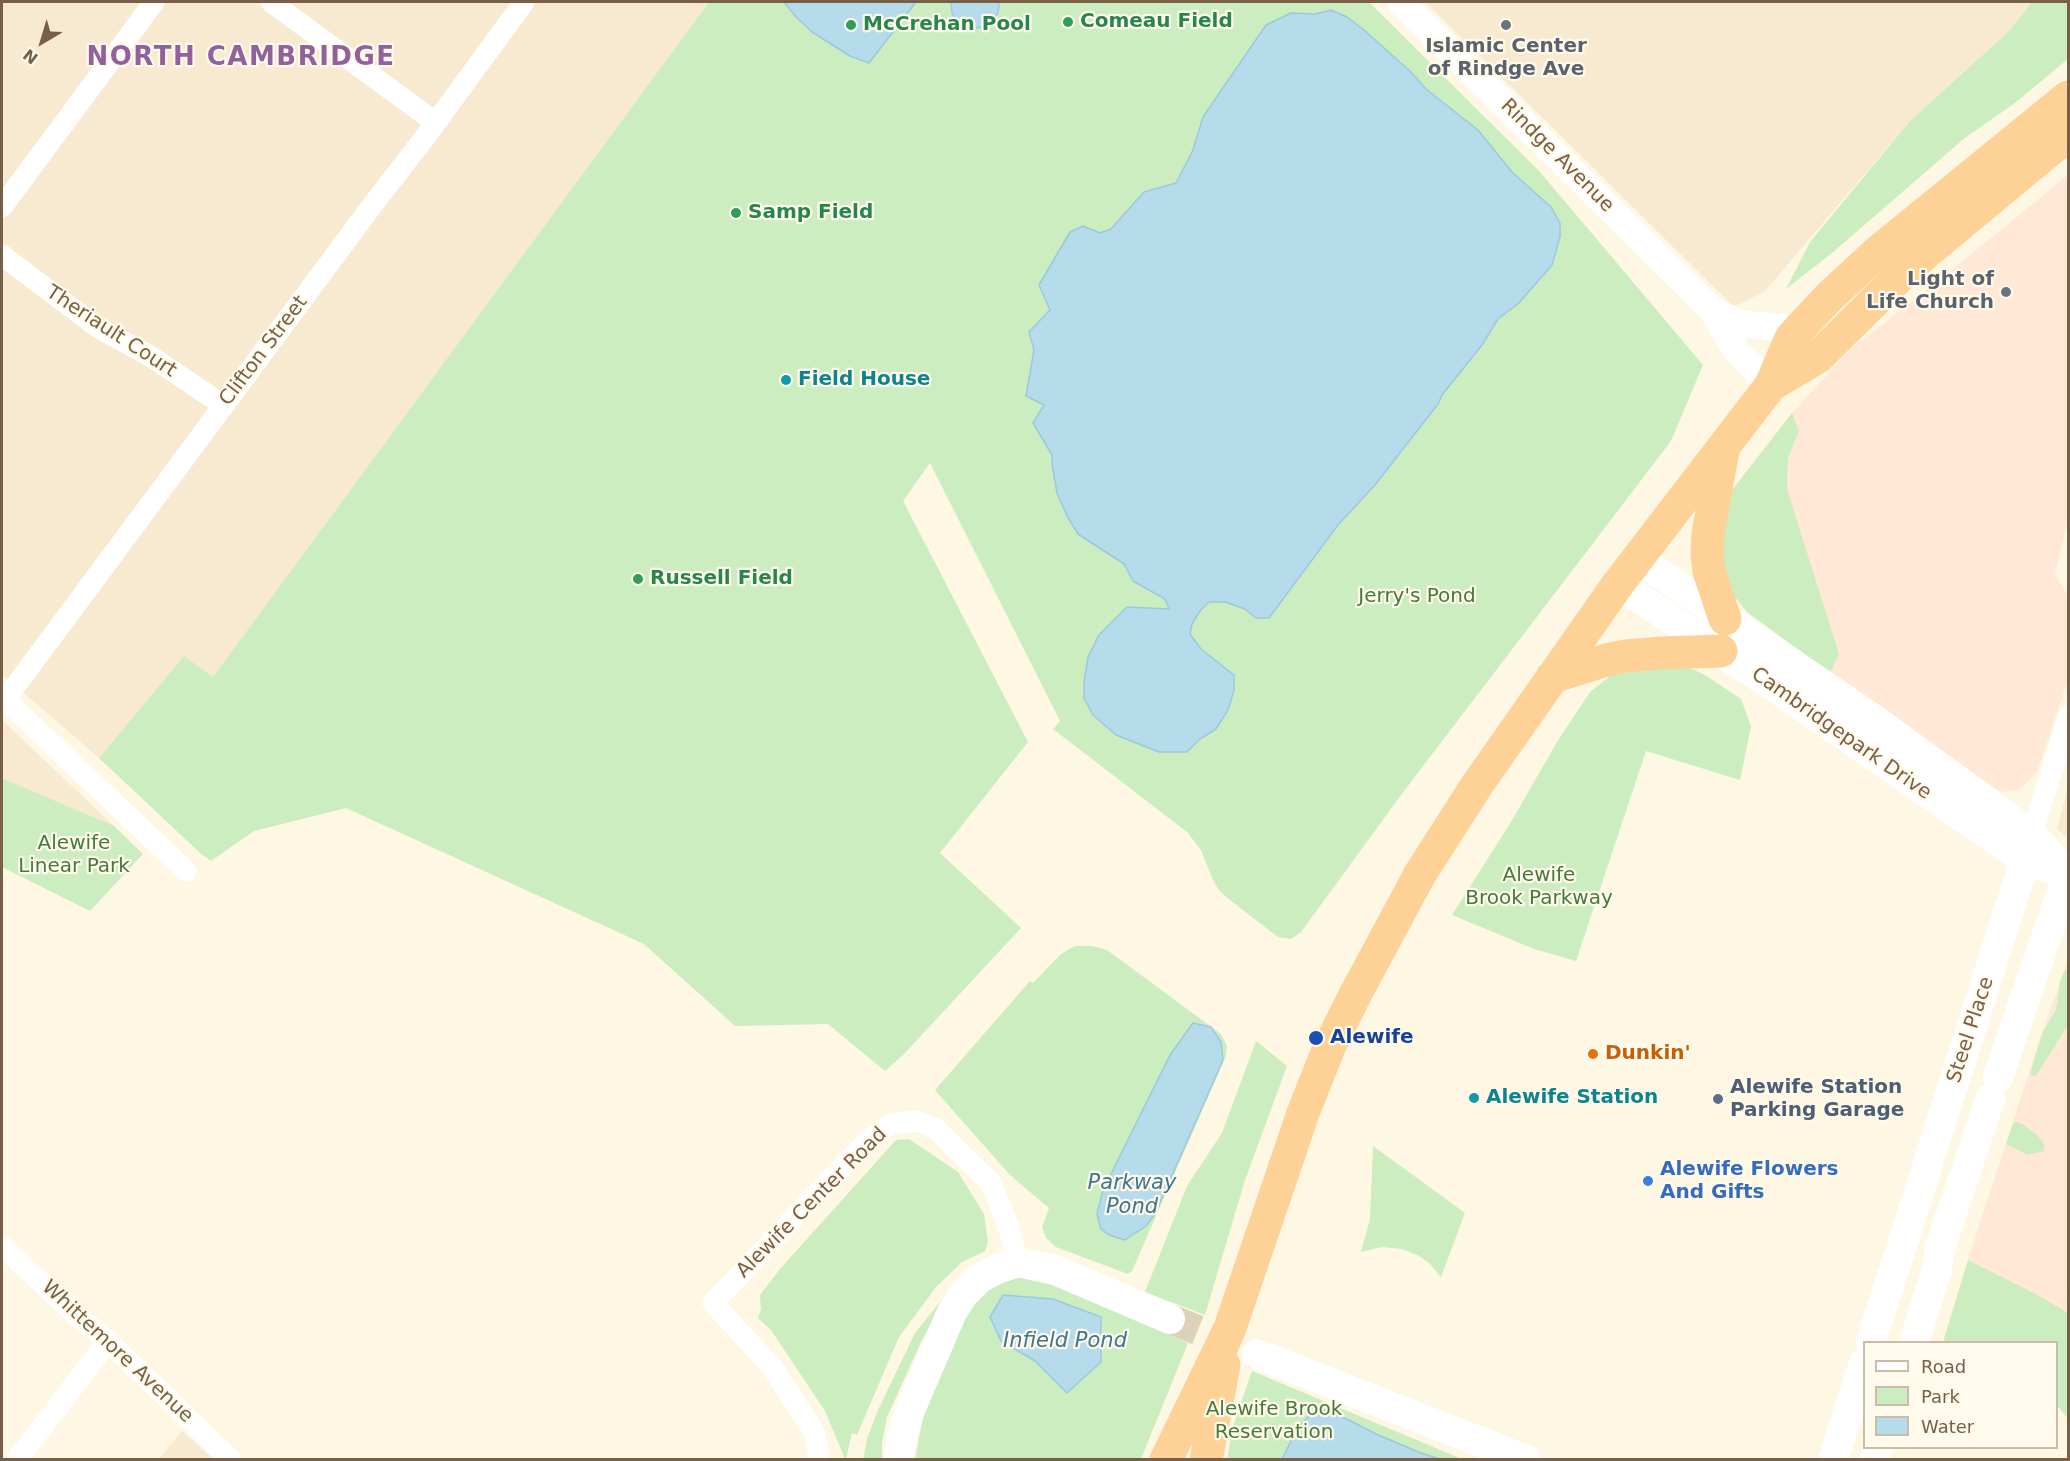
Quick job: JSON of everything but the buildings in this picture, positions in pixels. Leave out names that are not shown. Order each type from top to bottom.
[{"type":"highway","points":[[1173,1451],[1230,1328],[1314,1082],[1347,1009],[1430,859],[1497,755],[1628,571],[1771,385],[1791,338],[1845,282],[1880,250],[2068,96]]},
{"type":"highway","points":[[1771,385],[1818,357],[1928,250],[2068,135]]},
{"type":"highway","points":[[1724,445],[1708,534],[1707,555],[1709,571],[1725,619]]},
{"type":"highway","points":[[1552,677],[1610,659],[1643,654],[1721,651]]},
{"type":"highway","points":[[1206,1460],[1230,1328]]},
{"type":"highway","points":[[1211,1460],[1215,1418]]},
{"type":"main road","name":"Cambridgepark Drive","points":[[1628,571],[1725,619],[1882,725],[2028,847]]},
{"type":"main road","name":"Cambridgepark Drive","points":[[1628,571],[1721,651],[2068,874]]},
{"type":"main road","name":"Steel Place","points":[[1871,1341],[2028,847]]},
{"type":"main road","name":"Steel Place","points":[[1914,1341],[1937,1270],[1939,1251],[1947,1225],[2068,874]]},
{"type":"main road","points":[[898,1460],[910,1410],[952,1312],[963,1295],[980,1278],[996,1269],[1018,1262],[1055,1270],[1170,1320]]},
{"type":"main road","points":[[1257,1354],[1526,1460]]},
{"type":"main road","points":[[1833,1460],[1863,1366]]},
{"type":"street","points":[[2,207],[154,2]]},
{"type":"street","points":[[271,2],[435,122]]},
{"type":"street","name":"Clifton Street","points":[[3,698],[524,2]]},
{"type":"street","name":"Rindge Avenue","points":[[1401,2],[1712,310],[1736,350],[1771,385]]},
{"type":"street","name":"Theriault Court","points":[[2,255],[97,327],[150,356],[223,405]]},
{"type":"street","name":"Rindge Avenue","points":[[1712,310],[1741,324],[1799,329]]},
{"type":"street","points":[[3,698],[186,871]]},
{"type":"street","name":"Steel Place","points":[[2028,847],[2068,717]]},
{"type":"street","name":"Alewife Center Road","points":[[820,1460],[814,1432],[772,1367],[713,1303],[866,1142],[891,1124],[916,1121],[935,1128],[991,1183],[1003,1211],[1018,1262]]},
{"type":"street","name":"Whittemore Avenue","points":[[2,1246],[76,1315],[108,1341],[231,1460]]},
{"type":"street","points":[[17,1460],[108,1341]]},
{"type":"shaded area","points":[[2,2],[709,2],[213,677],[184,656],[99,758],[2,674]]},
{"type":"shaded area","points":[[1425,2],[2032,2],[2008,32],[1910,121],[1765,291],[1734,307]]},
{"type":"shaded area","points":[[2068,175],[2068,518],[2055,574],[2068,596],[2068,680],[2037,772],[2019,790],[2001,792],[1830,673],[1787,489],[1788,458],[1799,431],[1792,413],[1852,348]]},
{"type":"shaded area","points":[[2,720],[114,826],[2,778]]},
{"type":"shaded area","points":[[2068,788],[2068,838],[2057,829]]},
{"type":"shaded area","points":[[2068,960],[2068,1313],[2036,1294],[1968,1260]]},
{"type":"shaded area","points":[[182,1431],[213,1459],[159,1459]]},
{"type":"green space","points":[[709,2],[1369,2],[1540,172],[1703,365],[1671,441],[1404,791],[1301,932],[1291,939],[1278,937],[1226,897],[1212,878],[1201,850],[1187,832],[1053,729],[1060,721],[930,463],[903,501],[1028,742],[940,853],[1021,928],[903,1055],[885,1071],[828,1024],[735,1026],[644,944],[346,808],[254,831],[211,861],[99,758],[184,656],[213,677]],"holes":[[[1331,10],[1347,17],[1411,72],[1426,89],[1478,130],[1512,172],[1551,207],[1519,303],[1498,319],[1482,345],[1442,395],[1438,404],[1375,485],[1338,525],[1284,599],[1256,618],[1245,609],[1225,602],[1209,602],[1200,611],[1192,624],[1190,634],[1201,649],[1234,675],[1216,729],[1200,739],[1187,752],[1159,752],[1139,744],[1163,610],[1169,610],[1165,599],[1133,581],[1124,564],[1101,549],[1057,493],[1052,455],[1044,443],[1044,405],[1026,396],[1034,350],[1029,332],[1050,310],[1083,226],[1100,233],[1111,229],[1144,192],[1176,183],[1193,150],[1203,117],[1266,25],[1291,13],[1315,14]]]},
{"type":"green space","points":[[2032,2],[2068,2],[2068,59],[2015,103],[1966,137],[1832,253],[1786,289],[1810,242],[1910,121],[2008,32]]},
{"type":"green space","points":[[1792,413],[1799,431],[1788,458],[1787,489],[1839,654],[1830,673],[1747,612],[1726,586],[1718,527],[1732,490]]},
{"type":"green space","name":"Alewife Brook Parkway","points":[[1683,665],[1705,675],[1741,699],[1751,726],[1740,780],[1646,751],[1576,961],[1534,949],[1452,915],[1590,692],[1610,676],[1632,667]]},
{"type":"green space","name":"Alewife Linear Park","points":[[2,778],[114,826],[143,854],[90,911],[2,867]]},
{"type":"green space","points":[[1075,946],[1092,946],[1107,950],[1221,1034],[1227,1046],[1226,1056],[1132,1271],[1128,1274],[1056,1247],[1046,1238],[1042,1227],[1049,1208],[1010,1175],[935,1090],[1030,981],[1033,983],[1061,954]]},
{"type":"green space","points":[[2068,969],[2068,1025],[2035,1077],[2030,1074],[2042,1034],[2056,1009],[2060,982],[2064,972]]},
{"type":"green space","points":[[1256,1041],[1287,1066],[1245,1180],[1205,1315],[1145,1292],[1187,1186],[1222,1133]]},
{"type":"green space","points":[[2014,1121],[2024,1125],[2038,1136],[2044,1144],[2044,1151],[2028,1155],[2006,1144]]},
{"type":"green space","points":[[909,1139],[958,1172],[984,1214],[988,1242],[985,1251],[962,1262],[936,1287],[899,1337],[857,1435],[852,1433],[845,1459],[825,1411],[771,1330],[758,1318],[761,1309],[760,1295],[780,1269],[896,1140]]},
{"type":"green space","points":[[1373,1146],[1465,1213],[1441,1277],[1429,1263],[1402,1249],[1382,1247],[1361,1252],[1370,1219]]},
{"type":"green space","points":[[1968,1260],[2036,1294],[2068,1313],[2068,1419],[2058,1406],[2058,1341],[1943,1341]]},
{"type":"green space","points":[[1007,1277],[1040,1279],[1188,1343],[1141,1459],[915,1460],[923,1416],[967,1314],[983,1291]]},
{"type":"green space","points":[[948,1292],[922,1340],[887,1417],[882,1442],[882,1459],[863,1460],[867,1439],[878,1410],[915,1333]]},
{"type":"green space","name":"Alewife Brook Reservation","points":[[1252,1371],[1462,1459],[1227,1460],[1233,1426]]},
{"type":"water","name":"McCrehan Pool","points":[[784,2],[916,2],[869,63],[850,56],[812,32]]},
{"type":"water","points":[[951,2],[999,2],[998,13],[988,25],[974,29],[965,27],[956,21],[952,13]]},
{"type":"water","name":"Jerry's Pond","points":[[1331,10],[1347,17],[1364,30],[1411,72],[1426,89],[1478,130],[1512,172],[1551,207],[1560,223],[1560,237],[1552,265],[1519,303],[1498,319],[1482,345],[1442,395],[1438,404],[1375,485],[1338,525],[1269,618],[1256,618],[1245,609],[1225,602],[1209,602],[1200,611],[1192,624],[1190,634],[1201,649],[1234,675],[1234,690],[1228,710],[1216,729],[1200,739],[1187,752],[1159,752],[1116,735],[1093,715],[1084,698],[1088,657],[1099,635],[1127,607],[1169,609],[1165,599],[1133,581],[1124,564],[1078,534],[1057,493],[1052,455],[1033,423],[1044,405],[1026,396],[1034,350],[1029,332],[1050,310],[1039,285],[1070,232],[1083,226],[1100,233],[1111,229],[1144,192],[1176,183],[1193,150],[1203,117],[1266,25],[1291,13],[1315,14]]},
{"type":"water","name":"Parkway Pond","points":[[1193,1023],[1211,1027],[1221,1042],[1223,1060],[1155,1214],[1146,1226],[1125,1240],[1109,1235],[1101,1229],[1097,1214],[1103,1190],[1170,1055]]},
{"type":"water","name":"Infield Pond","points":[[1003,1295],[1053,1299],[1101,1317],[1101,1362],[1067,1393],[1035,1361],[1001,1341],[990,1317]]},
{"type":"water","points":[[1318,1407],[1376,1434],[1440,1459],[1282,1459],[1298,1427]]},
{"type":"tunnel","points":[[1170,1319],[1257,1354]]},
{"type":"place","name":"Comeau Field","points":[[1068,22]]},
{"type":"place","name":"McCrehan Pool","points":[[851,25]]},
{"type":"place","name":"Islamic Center of Rindge Ave","points":[[1506,25]]},
{"type":"place","name":"Samp Field","points":[[736,213]]},
{"type":"place","name":"Light of Life Church","points":[[2006,292]]},
{"type":"place","name":"Field House","points":[[786,380]]},
{"type":"place","name":"Russell Field","points":[[638,579]]},
{"type":"place","name":"Alewife","points":[[1316,1038]]},
{"type":"place","name":"Dunkin'","points":[[1593,1054]]},
{"type":"place","name":"Alewife Station","points":[[1474,1098]]},
{"type":"place","name":"Alewife Station Parking Garage","points":[[1718,1099]]},
{"type":"place","name":"Alewife Flowers And Gifts","points":[[1648,1181]]},
{"type":"district","name":"NORTH CAMBRIDGE","points":[[241,58]]}]
